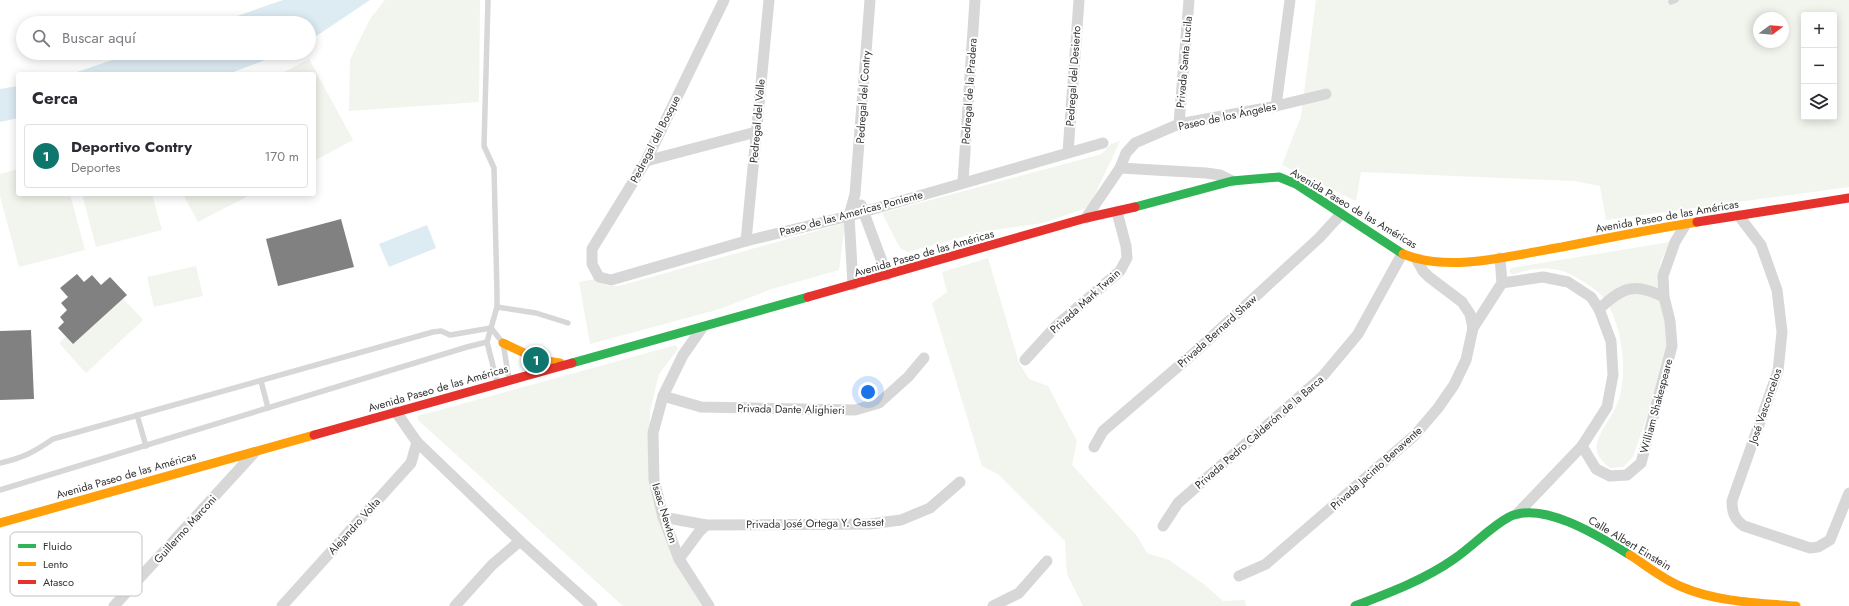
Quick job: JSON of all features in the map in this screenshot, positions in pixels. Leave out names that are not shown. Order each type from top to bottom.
[{"type":"street","name":"Pedregal del Bosque","points":[[599,277],[592,264],[592,249],[646,161],[724,0]]},
{"type":"street","name":"Pedregal del Valle","points":[[746,241],[769,0]]},
{"type":"street","name":"Pedregal del Contry","points":[[853,285],[849,216],[855,194],[870,0]]},
{"type":"street","name":"Pedregal de la Pradera","points":[[963,182],[975,0]]},
{"type":"street","name":"Pedregal del Desierto","points":[[1068,152],[1079,0]]},
{"type":"street","name":"Privada Santa Lucila","points":[[1179,124],[1190,0]]},
{"type":"street","points":[[1276,106],[1290,0]]},
{"type":"street","name":"Paseo de los Ángeles","points":[[1086,218],[1120,168],[1130,146],[1179,124],[1276,106],[1326,94]]},
{"type":"street","points":[[646,161],[756,132]]},
{"type":"street","name":"Paseo de las Americas Poniente","points":[[599,277],[611,280],[746,241],[849,216],[864,210],[1103,143]]},
{"type":"street","points":[[1120,168],[1206,173],[1220,175],[1232,181]]},
{"type":"street","name":"Avenida Paseo de las Américas","points":[[0,522],[510,381],[568,363],[702,328],[1086,218],[1118,212],[1232,181],[1256,177],[1279,177],[1296,184],[1402,254],[1417,260],[1462,262],[1500,258],[1686,224],[1849,198]]},
{"type":"street","points":[[855,194],[864,210],[887,275]]},
{"type":"street","name":"Privada Mark Twain","points":[[1025,360],[1056,326],[1120,271],[1127,258],[1118,212]]},
{"type":"street","name":"Privada Bernard Shaw","points":[[1094,448],[1103,431],[1194,353],[1319,238],[1341,214]]},
{"type":"street","name":"José Vasconcelos","points":[[1739,216],[1761,245],[1777,290],[1782,332],[1778,371],[1732,501],[1732,512],[1736,520],[1744,526],[1810,548],[1818,547],[1830,540],[1849,493]]},
{"type":"street","name":"William Shakespeare","points":[[1582,446],[1596,470],[1610,476],[1627,475],[1641,463],[1672,346],[1670,321],[1664,297],[1663,276],[1675,242],[1686,224]]},
{"type":"street","name":"Privada Pedro Calderón de la Barca","points":[[1163,526],[1178,503],[1322,377],[1358,334],[1402,254]]},
{"type":"street","points":[[1355,606],[1397,591],[1427,576],[1454,559],[1498,525],[1517,514],[1582,446],[1607,407],[1613,375],[1611,341],[1599,309],[1592,297],[1568,282],[1543,277],[1502,283],[1500,258]]},
{"type":"street","points":[[1417,260],[1423,271],[1429,277],[1462,302],[1470,314],[1473,328]]},
{"type":"street","name":"Privada Jacinto Benavente","points":[[1240,576],[1266,564],[1416,435],[1454,385],[1466,360],[1473,328],[1502,283]]},
{"type":"street","points":[[1599,309],[1611,298],[1624,290],[1639,287],[1664,297]]},
{"type":"street","name":"Isaac Newton","points":[[702,328],[682,355],[664,396],[653,433],[654,480],[664,517],[679,559],[709,606]]},
{"type":"street","points":[[503,343],[539,360],[568,363]]},
{"type":"street","name":"Privada Dante Alighieri","points":[[664,396],[702,407],[856,410],[879,403],[908,377],[924,358]]},
{"type":"street","points":[[396,412],[417,442],[520,541],[592,606]]},
{"type":"street","name":"Alejandro Volta","points":[[282,606],[411,463],[417,442]]},
{"type":"street","name":"Guillermo Marconi","points":[[142,575],[256,451]]},
{"type":"street","name":"Privada José Ortega Y. Gasset","points":[[664,517],[706,525],[870,524],[901,520],[930,508],[960,482]]},
{"type":"street","name":"Calle Albert Einstein","points":[[1517,514],[1538,514],[1558,518],[1585,529],[1681,587],[1732,600],[1796,606]]},
{"type":"street","points":[[679,559],[706,525]]},
{"type":"street","points":[[455,606],[492,565],[520,541]]},
{"type":"street","points":[[993,606],[1019,593],[1047,561]]},
{"type":"street","name":"Guillermo Marconi","points":[[114,606],[123,596]]},
{"type":"lane","points":[[488,0],[484,146],[494,168],[497,307],[487,342],[498,384]]},
{"type":"lane","points":[[497,307],[536,313],[568,323]]},
{"type":"lane","points":[[491,328],[503,343],[510,381]]},
{"type":"lane","points":[[0,463],[22,458],[35,452],[53,439],[433,332],[440,331],[450,335],[491,328]]},
{"type":"lane","points":[[0,490],[487,342]]},
{"type":"lane","points":[[261,381],[268,408]]},
{"type":"lane","points":[[137,415],[146,446]]},
{"type":"shaded area","points":[[283,0],[370,0],[316,36],[316,16],[237,16]]},
{"type":"shaded area","points":[[385,0],[480,0],[479,102],[349,111],[350,60],[370,19]]},
{"type":"shaded area","points":[[1316,0],[1849,0],[1849,187],[1606,220],[1600,186],[1574,181],[1361,172],[1356,201],[1282,165],[1301,116]]},
{"type":"shaded area","points":[[112,60],[265,60],[233,72],[77,72]]},
{"type":"shaded area","points":[[310,60],[353,140],[316,160],[316,72],[284,72]]},
{"type":"shaded area","points":[[16,86],[16,118],[0,122],[0,89]]},
{"type":"shaded area","points":[[1120,141],[1089,207],[1043,223],[980,232],[908,252],[900,248],[882,213],[1102,154],[1111,144]]},
{"type":"shaded area","points":[[16,170],[16,196],[71,196],[85,250],[19,267],[0,196],[0,174]]},
{"type":"shaded area","points":[[83,196],[153,196],[162,230],[96,247]]},
{"type":"shaded area","points":[[184,196],[248,196],[198,222]]},
{"type":"shaded area","points":[[845,223],[839,270],[772,289],[720,309],[590,344],[579,282],[596,279],[608,286],[619,286]]},
{"type":"shaded area","points":[[427,225],[436,248],[389,267],[379,244]]},
{"type":"shaded area","points":[[1670,242],[1660,263],[1663,309],[1669,347],[1663,370],[1633,457],[1623,467],[1610,468],[1599,457],[1597,447],[1600,435],[1616,407],[1622,382],[1623,367],[1620,338],[1612,312],[1606,301],[1595,289],[1564,271],[1542,268],[1526,270],[1513,275],[1509,272],[1511,268]]},
{"type":"shaded area","points":[[988,258],[1019,363],[1029,379],[1048,386],[1077,441],[1072,465],[1137,536],[1147,553],[1169,560],[1205,585],[1223,601],[1245,600],[1246,606],[1083,606],[1067,574],[1065,541],[998,474],[982,466],[932,303],[947,292],[942,272]]},
{"type":"shaded area","points":[[196,266],[203,296],[154,307],[147,277]]},
{"type":"shaded area","points":[[116,291],[143,320],[86,373],[59,343]]},
{"type":"shaded area","points":[[676,345],[678,349],[659,374],[650,411],[650,450],[655,492],[706,606],[623,606],[418,420],[418,416]]},
{"type":"building","points":[[341,219],[354,267],[278,286],[266,239]]},
{"type":"building","points":[[77,274],[84,282],[92,275],[101,285],[110,277],[127,295],[73,344],[58,328],[64,322],[60,317],[67,310],[61,303],[68,297],[60,288]]},
{"type":"building","points":[[31,330],[34,399],[0,400],[0,331]]},
{"type":"traffic: fast","points":[[1135,207],[1232,181],[1279,177],[1296,184],[1403,254]]},
{"type":"traffic: fast","points":[[572,363],[808,297]]},
{"type":"traffic: fast","points":[[1355,606],[1418,580],[1443,567],[1502,521],[1509,517],[1523,513],[1538,513],[1572,523],[1630,555]]},
{"type":"traffic: slow","points":[[1403,254],[1440,262],[1482,261],[1697,222]]},
{"type":"traffic: slow","points":[[503,343],[539,360],[560,363]]},
{"type":"traffic: slow","points":[[0,523],[314,435]]},
{"type":"traffic: slow","points":[[1630,555],[1669,581],[1695,592],[1723,599],[1752,603],[1796,606]]},
{"type":"traffic: jam","points":[[1697,222],[1849,198]]},
{"type":"traffic: jam","points":[[808,297],[1086,218],[1135,207]]},
{"type":"traffic: jam","points":[[314,435],[572,363]]},
{"type":"place","name":"Deportivo Contry","points":[[536,360]]}]
